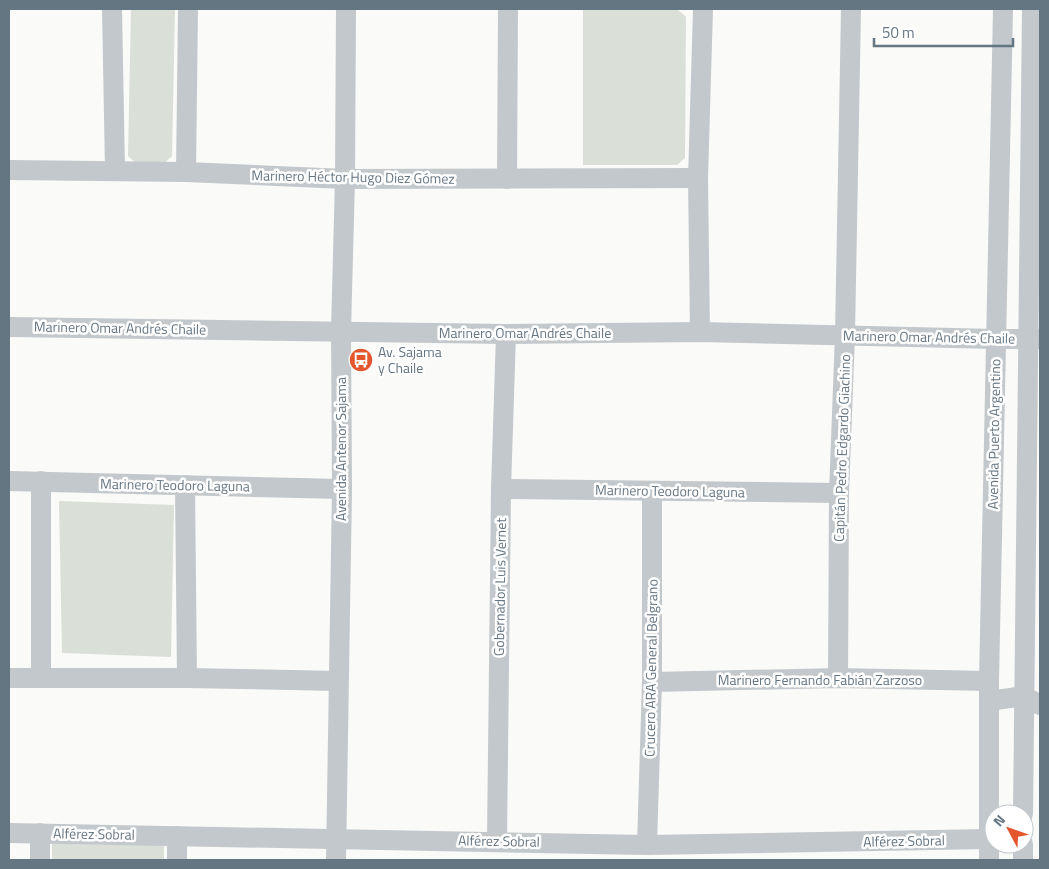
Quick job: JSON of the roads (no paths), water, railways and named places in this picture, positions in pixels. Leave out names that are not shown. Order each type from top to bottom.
[{"type":"street","points":[[112,9],[115,170]]},
{"type":"street","points":[[186,172],[188,9]]},
{"type":"street","name":"Avenida Antenor Sajama","points":[[336,860],[342,489],[341,331],[345,179],[346,9]]},
{"type":"street","points":[[507,179],[508,9]]},
{"type":"street","points":[[700,332],[698,178],[703,9]]},
{"type":"street","name":"Capitán Pedro Edgardo Giachino","points":[[838,678],[839,493],[845,335],[851,9]]},
{"type":"street","name":"Avenida Puerto Argentino","points":[[990,804],[989,681],[1003,9]]},
{"type":"street","points":[[1024,804],[1032,701],[1034,339],[1032,9]]},
{"type":"street","name":"Marinero Héctor Hugo Diez Gómez","points":[[9,170],[115,170],[345,179],[698,178]]},
{"type":"street","name":"Marinero Omar Andrés Chaile","points":[[9,327],[506,334],[700,332],[1034,339]]},
{"type":"street","name":"Gobernador Luis Vernet","points":[[498,841],[501,489],[506,334]]},
{"type":"street","name":"Marinero Teodoro Laguna","points":[[9,481],[342,489]]},
{"type":"street","points":[[41,481],[41,678]]},
{"type":"street","points":[[185,486],[187,678]]},
{"type":"street","name":"Marinero Teodoro Laguna","points":[[501,489],[839,493]]},
{"type":"street","name":"Crucero ARA General Belgrano","points":[[647,845],[652,682],[652,491]]},
{"type":"street","points":[[9,678],[187,678],[338,681]]},
{"type":"street","name":"Marinero Fernando Fabián Zarzoso","points":[[652,682],[838,678],[989,681]]},
{"type":"street","points":[[989,701],[1032,701]]},
{"type":"street","name":"Alférez Sobral","points":[[9,833],[647,845],[984,839]]},
{"type":"street","points":[[40,833],[40,860]]},
{"type":"street","points":[[177,836],[178,860]]},
{"type":"place","name":"Av. Sajama y Chaile","points":[[361,360]]}]
